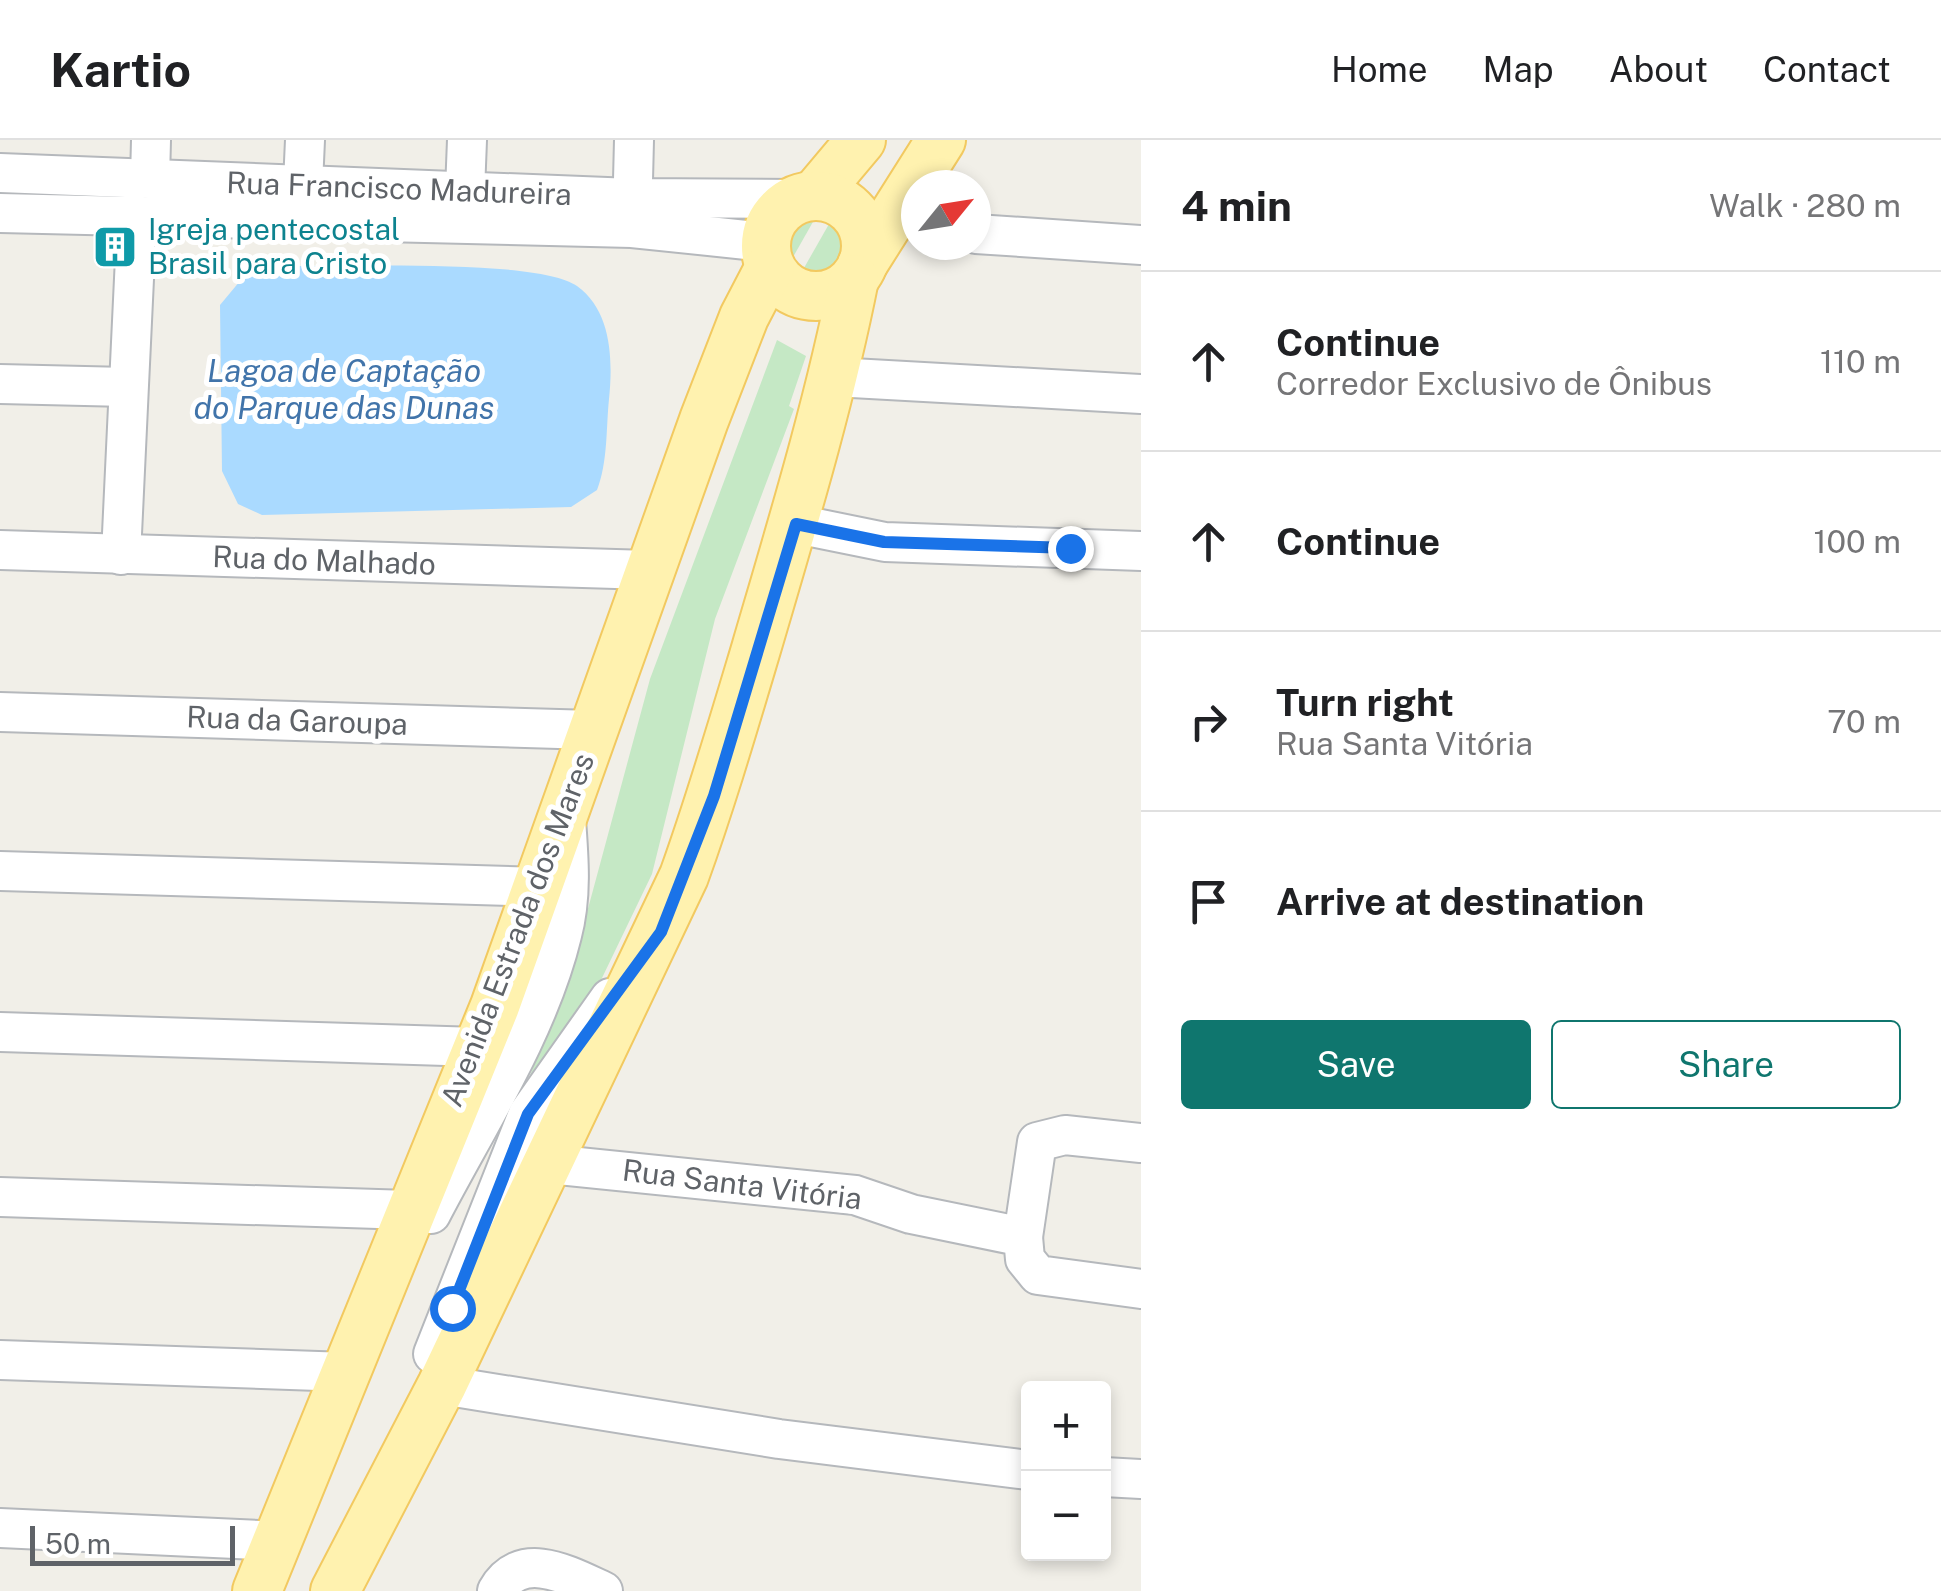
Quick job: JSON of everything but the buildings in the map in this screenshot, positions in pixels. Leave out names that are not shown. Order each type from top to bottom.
[{"type":"main road","points":[[861,140],[806,197],[776,216],[768,254],[788,288],[816,296],[843,288],[879,250]]},
{"type":"main road","points":[[346,1570],[442,1385],[661,932],[714,796],[796,524],[834,376],[879,250],[941,140]]},
{"type":"main road","points":[[806,197],[837,201],[858,219],[866,248],[879,250]]},
{"type":"main road","name":"Avenida Estrada dos Mares","points":[[257,1591],[540,887],[649,570],[768,254]]},
{"type":"street","points":[[150,179],[151,140]]},
{"type":"street","points":[[303,184],[305,140]]},
{"type":"street","points":[[465,191],[467,140]]},
{"type":"street","points":[[632,213],[634,140]]},
{"type":"street","name":"Rua Francisco Madureira","points":[[0,172],[465,191],[632,213],[806,197]]},
{"type":"street","points":[[0,213],[632,213],[768,254]]},
{"type":"street","points":[[121,555],[137,215]]},
{"type":"street","points":[[991,235],[1141,245]]},
{"type":"street","points":[[834,376],[1141,394]]},
{"type":"street","points":[[0,384],[127,388]]},
{"type":"street","points":[[796,524],[884,542],[1141,550]]},
{"type":"street","name":"Rua do Malhado","points":[[0,550],[649,570]]},
{"type":"street","name":"Rua da Garoupa","points":[[0,712],[593,730]]},
{"type":"street","points":[[386,1273],[431,1215],[546,992],[563,932],[570,874],[565,812]]},
{"type":"street","points":[[0,871],[540,887]]},
{"type":"street","points":[[346,1570],[377,1458],[422,1379],[528,1114],[661,932]]},
{"type":"street","points":[[0,1032],[478,1047]]},
{"type":"street","points":[[1141,1143],[1065,1134],[1037,1142],[1022,1237],[1025,1259],[1038,1275],[1141,1289]]},
{"type":"street","name":"Rua Santa Vitória","points":[[549,1164],[855,1195],[911,1214],[1022,1237]]},
{"type":"street","points":[[0,1196],[410,1210]]},
{"type":"street","points":[[0,1360],[346,1372]]},
{"type":"street","points":[[442,1385],[798,1441],[1021,1469]]},
{"type":"street","points":[[1111,1477],[1141,1479]]},
{"type":"street","points":[[0,1528],[280,1540]]},
{"type":"street","points":[[497,1591],[509,1576],[537,1568],[556,1570],[602,1591]]},
{"type":"green space","points":[[787,213],[818,213],[784,273],[773,230]]},
{"type":"green space","points":[[833,217],[846,239],[840,269],[836,277],[804,286],[796,282]]},
{"type":"green space","points":[[777,340],[806,356],[789,406],[794,409],[715,619],[652,874],[577,1030],[520,1103],[579,942],[650,679]]},
{"type":"water","name":"Lagoa de Captação do Parque das Dunas","points":[[279,266],[481,268],[555,277],[577,286],[589,296],[604,323],[610,353],[606,445],[597,490],[571,507],[262,515],[238,504],[222,471],[220,305],[245,275]]},
{"type":"place","name":"Igreja pentecostal Brasil para Cristo","points":[[115,247]]},
{"type":"route","points":[[452,1308],[528,1114],[661,932],[714,796],[796,524],[884,542],[1070,548]]}]
